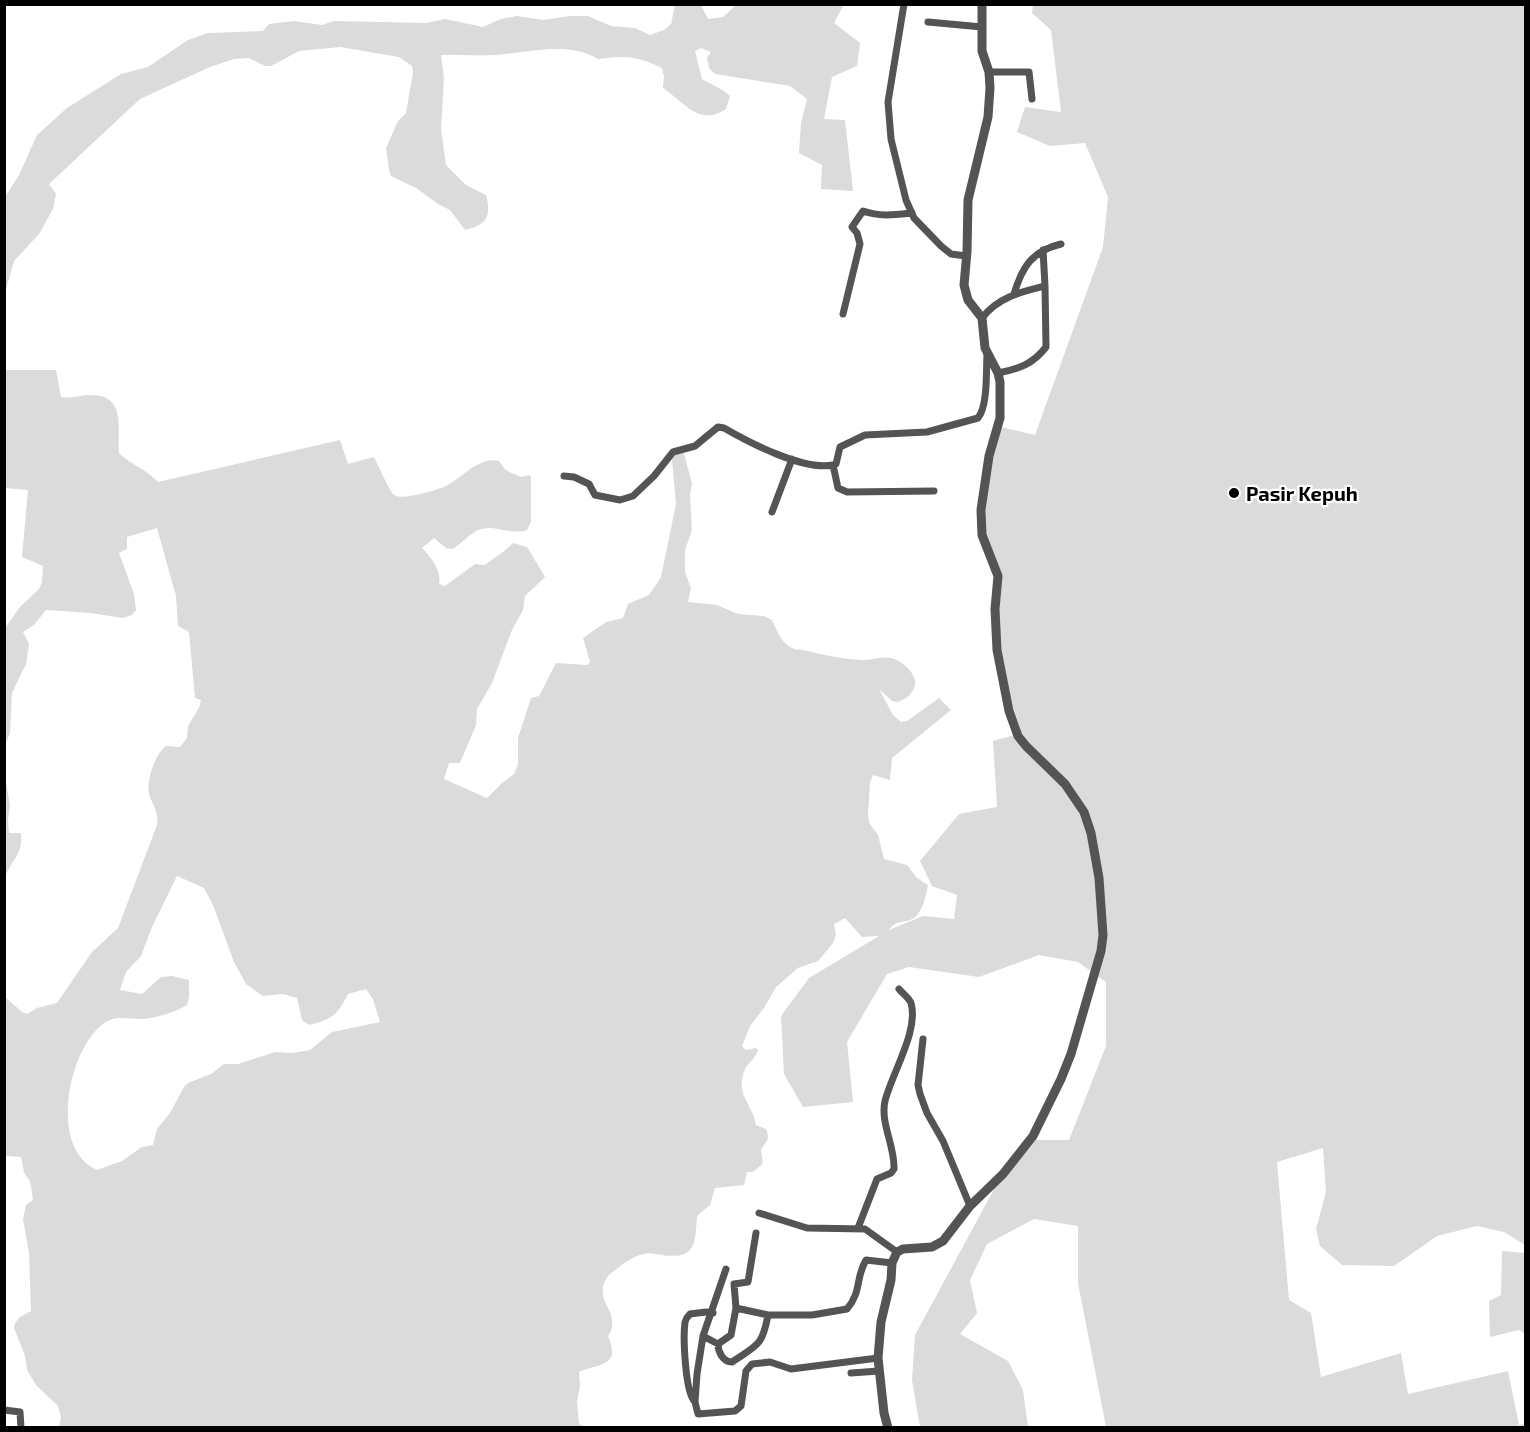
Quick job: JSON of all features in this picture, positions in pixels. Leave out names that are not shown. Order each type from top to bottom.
[{"type":"street","points":[[904,4],[888,102],[891,139],[906,200],[912,213],[941,246],[951,254],[966,256]]},
{"type":"street","points":[[888,1428],[878,1358],[881,1322],[891,1280],[892,1263],[897,1252],[903,1249],[932,1247],[944,1241],[969,1206],[1003,1174],[1033,1136],[1071,1054],[1101,951],[1103,935],[1099,878],[1091,833],[1084,812],[1065,784],[1018,736],[1009,711],[996,650],[995,609],[998,576],[982,535],[981,510],[989,456],[1000,418],[1000,382],[998,373],[985,348],[982,318],[966,294],[964,285],[968,200],[988,117],[990,88],[989,72],[982,51],[982,4]]},
{"type":"street","points":[[928,22],[982,27]]},
{"type":"street","points":[[989,72],[1029,72],[1032,99]]},
{"type":"street","points":[[843,314],[860,244],[857,233],[852,227],[860,214],[863,211],[887,216],[912,213]]},
{"type":"street","points":[[1014,294],[1020,273],[1027,263],[1043,250],[1061,244]]},
{"type":"street","points":[[998,373],[1023,368],[1046,347],[1043,250]]},
{"type":"street","points":[[982,318],[988,311],[1014,294],[1045,286]]},
{"type":"street","points":[[564,476],[574,477],[589,484],[595,495],[612,500],[626,499],[645,487],[672,452],[695,446],[718,427],[792,459],[812,465],[833,465],[836,464],[840,447],[865,435],[927,432],[978,418],[983,412],[987,355]]},
{"type":"street","points":[[771,512],[792,459]]},
{"type":"street","points":[[833,465],[838,488],[847,492],[934,491]]},
{"type":"street","points":[[858,1228],[877,1179],[891,1173],[894,1169],[884,1108],[894,1073],[908,1038],[912,1012],[909,999],[899,989]]},
{"type":"street","points":[[923,1039],[918,1084],[920,1094],[927,1113],[943,1142],[969,1206]]},
{"type":"street","points":[[759,1213],[807,1228],[865,1229],[897,1252]]},
{"type":"street","points":[[718,1344],[731,1335],[736,1308],[734,1284],[748,1282],[756,1233]]},
{"type":"street","points":[[736,1308],[768,1315],[812,1314],[847,1308],[856,1298],[860,1275],[866,1260],[892,1263]]},
{"type":"street","points":[[726,1269],[713,1313],[703,1336],[695,1402],[696,1411],[702,1415],[739,1409],[743,1401],[746,1371],[752,1364],[770,1362],[791,1369],[878,1358]]},
{"type":"street","points":[[695,1402],[690,1398],[685,1362],[685,1322],[690,1314],[713,1313]]},
{"type":"street","points":[[703,1336],[718,1344],[725,1360],[732,1362],[760,1343],[765,1335],[768,1315]]},
{"type":"street","points":[[851,1373],[879,1371]]},
{"type":"street","points":[[4,1410],[20,1412],[21,1428]]},
{"type":"shaded area","points":[[675,5],[701,5],[708,19],[723,17],[736,5],[850,5],[843,6],[834,23],[860,43],[857,66],[832,77],[824,119],[845,120],[853,191],[821,189],[822,165],[799,153],[801,123],[807,99],[790,86],[715,74],[709,68],[707,58],[711,52],[701,48],[695,51],[702,79],[730,96],[726,109],[716,114],[700,114],[685,106],[663,88],[662,68],[638,59],[616,57],[598,59],[575,50],[562,49],[497,55],[441,55],[444,78],[441,129],[446,165],[466,185],[486,195],[488,203],[486,219],[478,226],[465,230],[450,210],[416,188],[391,176],[389,170],[386,148],[398,121],[406,113],[412,66],[399,57],[340,47],[299,51],[271,66],[265,66],[249,58],[234,59],[210,67],[140,99],[49,184],[56,194],[53,209],[39,234],[14,261],[5,293],[5,197],[19,175],[37,135],[67,108],[121,74],[148,67],[188,40],[208,33],[263,31],[269,24],[294,21],[322,25],[334,21],[426,23],[445,19],[483,27],[501,19],[517,16],[543,20],[588,16],[611,26],[635,28],[650,35],[664,30],[671,24]]},
{"type":"shaded area","points":[[1033,5],[1525,5],[1525,1245],[1504,1232],[1477,1226],[1437,1236],[1394,1266],[1342,1265],[1320,1246],[1316,1229],[1326,1192],[1323,1148],[1277,1162],[1289,1300],[1311,1313],[1321,1377],[1401,1353],[1408,1394],[1508,1371],[1519,1425],[1525,1424],[1525,1427],[1106,1427],[1078,1283],[1078,1226],[1034,1219],[987,1244],[970,1280],[977,1313],[960,1334],[1008,1361],[1023,1390],[1028,1427],[920,1427],[912,1380],[915,1335],[993,1191],[1026,1140],[1069,1140],[1106,1046],[1106,982],[1078,962],[1039,955],[979,977],[909,967],[887,974],[847,1042],[853,1102],[803,1107],[784,1074],[781,1016],[809,978],[879,936],[862,937],[845,918],[834,924],[836,935],[833,943],[818,961],[798,968],[776,987],[750,1026],[742,1046],[746,1050],[756,1048],[758,1050],[745,1069],[742,1086],[756,1125],[766,1129],[768,1136],[761,1150],[763,1163],[753,1172],[747,1172],[744,1185],[715,1188],[710,1205],[697,1216],[694,1242],[688,1252],[673,1256],[651,1253],[639,1255],[608,1276],[603,1285],[604,1299],[612,1320],[612,1328],[608,1336],[612,1354],[606,1363],[579,1372],[580,1386],[577,1401],[579,1424],[587,1427],[59,1427],[61,1417],[58,1406],[36,1385],[27,1370],[25,1356],[14,1328],[20,1317],[31,1311],[29,1253],[23,1219],[26,1205],[33,1200],[30,1181],[24,1173],[21,1157],[5,1154],[5,997],[27,1014],[37,1008],[57,1003],[92,952],[118,928],[157,825],[156,812],[148,789],[152,768],[158,755],[166,746],[180,747],[187,738],[188,726],[201,700],[195,698],[189,632],[178,626],[176,596],[157,528],[127,537],[127,549],[119,553],[134,594],[136,610],[132,615],[123,618],[46,610],[34,625],[23,632],[29,644],[26,664],[12,693],[10,733],[5,745],[5,628],[20,607],[39,589],[43,566],[22,557],[28,490],[5,488],[4,370],[56,370],[61,397],[90,395],[102,396],[110,400],[118,414],[119,453],[158,482],[340,440],[348,464],[374,457],[390,489],[398,497],[444,487],[477,465],[491,460],[499,461],[507,470],[521,477],[530,475],[531,522],[527,530],[482,529],[473,533],[453,549],[446,548],[434,538],[422,548],[437,569],[439,584],[445,586],[475,564],[485,565],[513,543],[527,547],[545,577],[525,596],[523,610],[512,630],[492,683],[477,709],[476,725],[460,763],[449,763],[444,779],[487,798],[514,774],[518,764],[518,738],[531,698],[539,696],[556,663],[587,665],[590,662],[583,638],[606,622],[623,618],[628,604],[649,595],[661,577],[676,504],[672,460],[674,454],[684,453],[692,484],[690,494],[692,530],[685,550],[685,572],[691,588],[688,602],[717,605],[738,614],[764,616],[772,620],[783,640],[794,649],[848,659],[891,658],[900,662],[909,669],[914,678],[914,688],[911,693],[905,699],[897,702],[892,701],[879,689],[893,715],[901,722],[907,721],[939,698],[951,710],[892,758],[890,780],[873,775],[870,782],[868,816],[870,824],[878,835],[884,859],[907,865],[917,878],[928,885],[918,914],[910,920],[896,924],[889,930],[923,916],[954,919],[957,895],[932,886],[920,861],[959,814],[997,807],[993,741],[1018,734],[1005,691],[996,604],[1000,576],[986,535],[985,520],[991,459],[1001,427],[1035,435],[1103,247],[1108,197],[1085,143],[1050,146],[1017,132],[1025,107],[1061,112],[1051,30],[1032,13]],"holes":[[[177,876],[204,888],[213,905],[234,962],[246,984],[263,996],[283,994],[297,998],[302,1020],[309,1025],[333,1016],[348,994],[366,989],[373,999],[380,1022],[332,1032],[310,1050],[292,1053],[275,1052],[238,1064],[224,1064],[211,1074],[188,1083],[184,1087],[170,1113],[157,1129],[153,1145],[142,1147],[122,1161],[97,1170],[82,1159],[72,1142],[68,1121],[68,1099],[80,1055],[91,1037],[108,1021],[118,1018],[154,1017],[187,1005],[189,980],[172,976],[161,977],[142,994],[120,990],[126,972],[141,956],[152,927]]]},
{"type":"shaded area","points":[[5,777],[10,805],[9,833],[21,833],[21,840],[19,852],[5,877]]},
{"type":"shaded area","points":[[1502,1251],[1525,1253],[1525,1334],[1519,1330],[1490,1337],[1489,1301],[1501,1295]]},
{"type":"place","name":"Pasir Kepuh","points":[[1234,493]]}]
